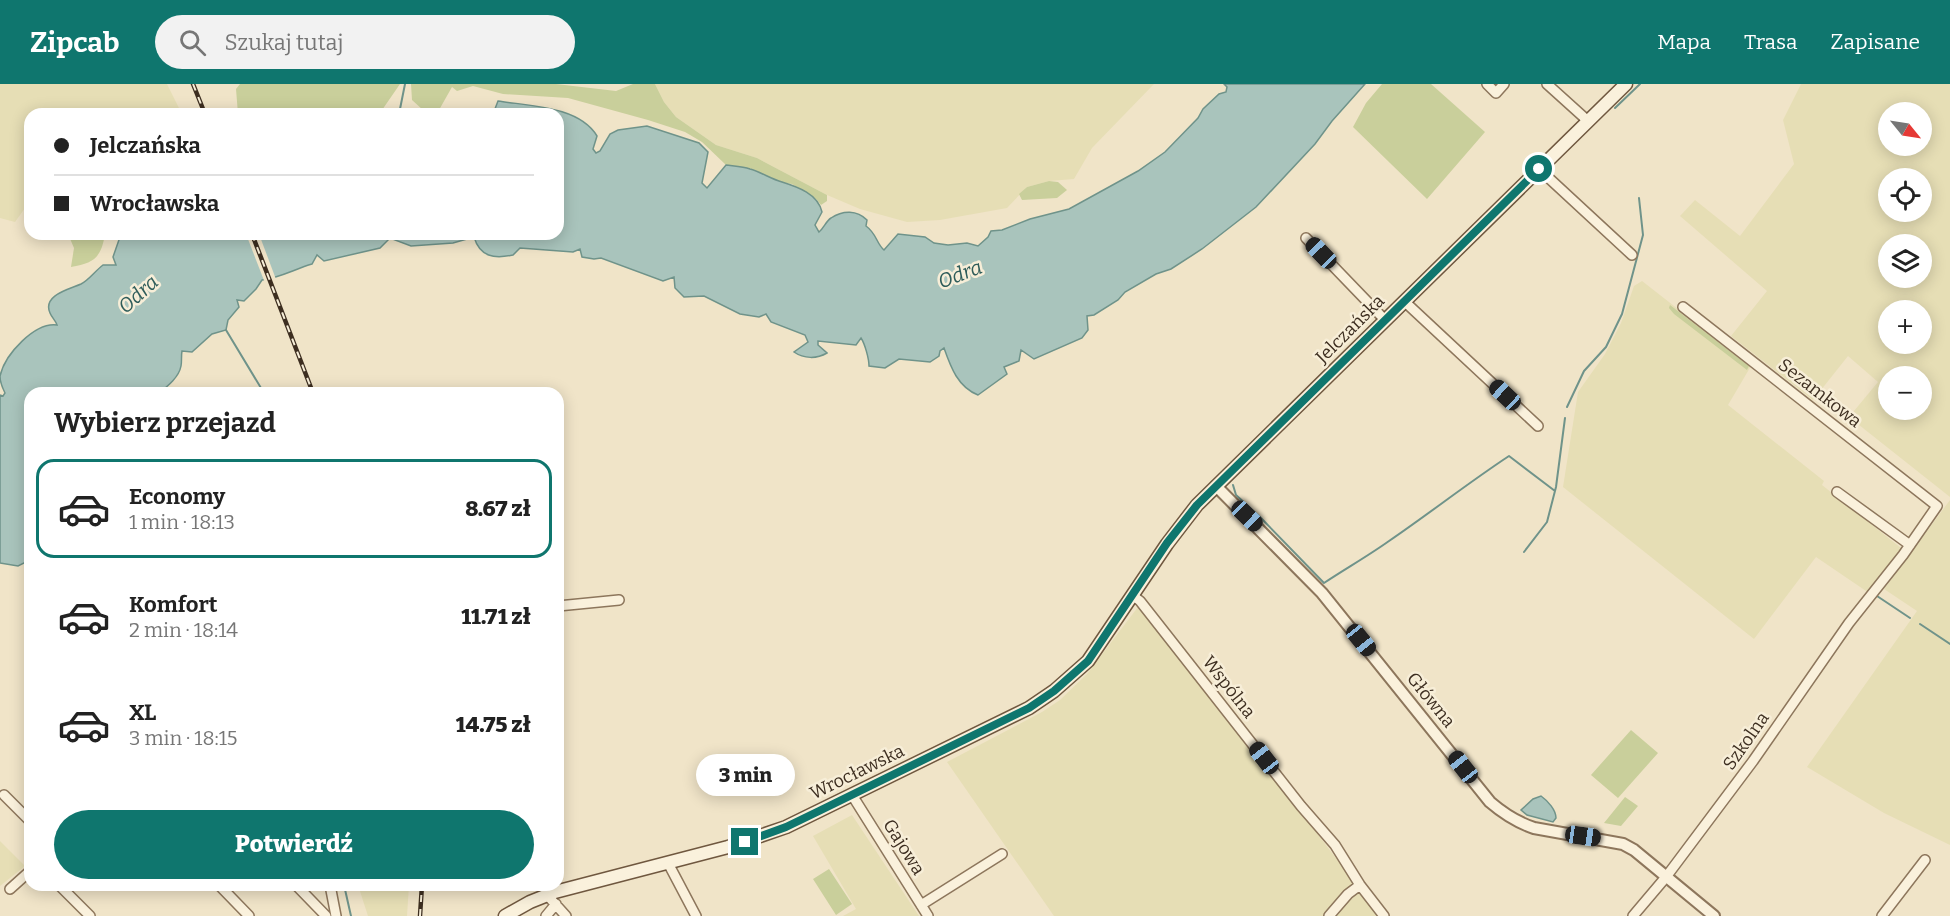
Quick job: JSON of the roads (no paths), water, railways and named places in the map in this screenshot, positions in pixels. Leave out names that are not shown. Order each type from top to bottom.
[{"type":"main road","name":"Jelczańska","points":[[1119,616],[1167,543],[1197,505],[1626,84]]},
{"type":"main road","name":"Wrocławska","points":[[505,916],[530,902],[553,894],[728,848],[786,827],[852,795],[1029,708],[1054,691],[1088,661],[1119,616]]},
{"type":"street","points":[[1487,84],[1496,93],[1504,84]]},
{"type":"street","points":[[1547,84],[1588,121]]},
{"type":"street","points":[[1539,169],[1632,255]]},
{"type":"street","points":[[1306,238],[1385,320]]},
{"type":"street","points":[[1404,301],[1538,426]]},
{"type":"street","name":"Sezamkowa","points":[[1683,307],[1937,506]]},
{"type":"street","name":"Główna","points":[[1216,486],[1322,593],[1490,802],[1505,815],[1520,824],[1534,828],[1623,844],[1634,850],[1714,916]]},
{"type":"street","points":[[1837,492],[1910,545]]},
{"type":"street","name":"Szkolna","points":[[1633,916],[1753,761],[1848,623],[1910,545],[1937,506]]},
{"type":"street","name":"Wspólna","points":[[1132,595],[1140,601],[1335,845],[1360,885],[1384,916]]},
{"type":"street","points":[[564,605],[619,600]]},
{"type":"street","points":[[4,795],[24,814]]},
{"type":"street","name":"Gajowa","points":[[852,795],[928,916]]},
{"type":"street","points":[[921,905],[1002,854]]},
{"type":"street","points":[[1882,916],[1925,860]]},
{"type":"street","points":[[668,863],[696,916]]},
{"type":"street","points":[[10,889],[24,876]]},
{"type":"street","points":[[1329,916],[1348,894],[1360,885]]},
{"type":"street","points":[[65,891],[90,916]]},
{"type":"street","points":[[225,891],[249,916]]},
{"type":"street","points":[[302,891],[326,916]]},
{"type":"street","points":[[331,891],[336,916]]},
{"type":"street","points":[[546,916],[553,894]]},
{"type":"street","points":[[553,894],[566,916]]},
{"type":"water","name":"Odra","points":[[1224,84],[1365,84],[1315,144],[1256,207],[1202,249],[1171,269],[1156,274],[1125,292],[1118,300],[1094,315],[1087,316],[1088,330],[1082,338],[1034,359],[1021,350],[1019,361],[1004,367],[1007,374],[978,395],[960,382],[944,348],[940,351],[939,356],[930,362],[899,359],[885,368],[869,366],[867,352],[861,338],[856,345],[818,341],[818,345],[827,353],[806,357],[794,352],[808,342],[805,335],[771,322],[766,314],[759,317],[740,314],[704,296],[684,297],[675,288],[674,277],[663,281],[601,258],[582,257],[580,249],[573,252],[520,248],[513,255],[494,256],[484,253],[475,240],[564,240],[564,112],[589,126],[597,136],[593,149],[596,153],[600,151],[610,134],[618,130],[647,126],[699,143],[708,152],[702,183],[707,188],[726,165],[754,170],[801,189],[812,196],[822,212],[815,225],[819,232],[831,218],[850,212],[859,214],[867,220],[866,226],[884,250],[898,234],[925,237],[934,243],[948,245],[967,243],[978,246],[991,231],[1002,230],[1030,219],[1069,209],[1138,171],[1165,152],[1198,118],[1203,109],[1219,94],[1226,92],[1227,87]]},
{"type":"water","points":[[498,101],[547,108],[495,108]]},
{"type":"water","name":"Odra","points":[[119,240],[388,240],[380,248],[324,261],[317,255],[312,264],[262,280],[244,301],[237,300],[239,307],[228,320],[226,330],[212,334],[192,352],[182,351],[178,374],[166,387],[24,387],[24,563],[18,566],[0,563],[0,395],[3,396],[5,393],[0,376],[3,367],[14,349],[31,334],[48,325],[57,325],[49,307],[53,297],[84,282],[103,265],[116,265],[113,257]]},
{"type":"water","points":[[395,240],[464,240],[453,243],[411,246]]},
{"type":"water","points":[[1541,796],[1555,812],[1556,818],[1553,822],[1527,815],[1521,810],[1533,799]]},
{"type":"waterway","points":[[400,108],[405,84]]},
{"type":"waterway","points":[[1615,108],[1640,84]]},
{"type":"waterway","points":[[1567,407],[1584,371],[1606,347],[1622,314],[1643,235],[1639,198]]},
{"type":"waterway","points":[[226,330],[260,387]]},
{"type":"waterway","points":[[1524,552],[1547,522],[1556,487],[1565,418]]},
{"type":"waterway","points":[[1233,485],[1236,495],[1324,583],[1381,547],[1509,456],[1555,491]]},
{"type":"waterway","points":[[1877,596],[1910,618]]},
{"type":"waterway","points":[[1920,624],[1950,644]]},
{"type":"waterway","points":[[345,891],[351,916]]},
{"type":"railway","points":[[193,84],[203,108]]},
{"type":"railway","points":[[254,240],[311,387]]},
{"type":"railway","points":[[420,916],[422,891]]}]
